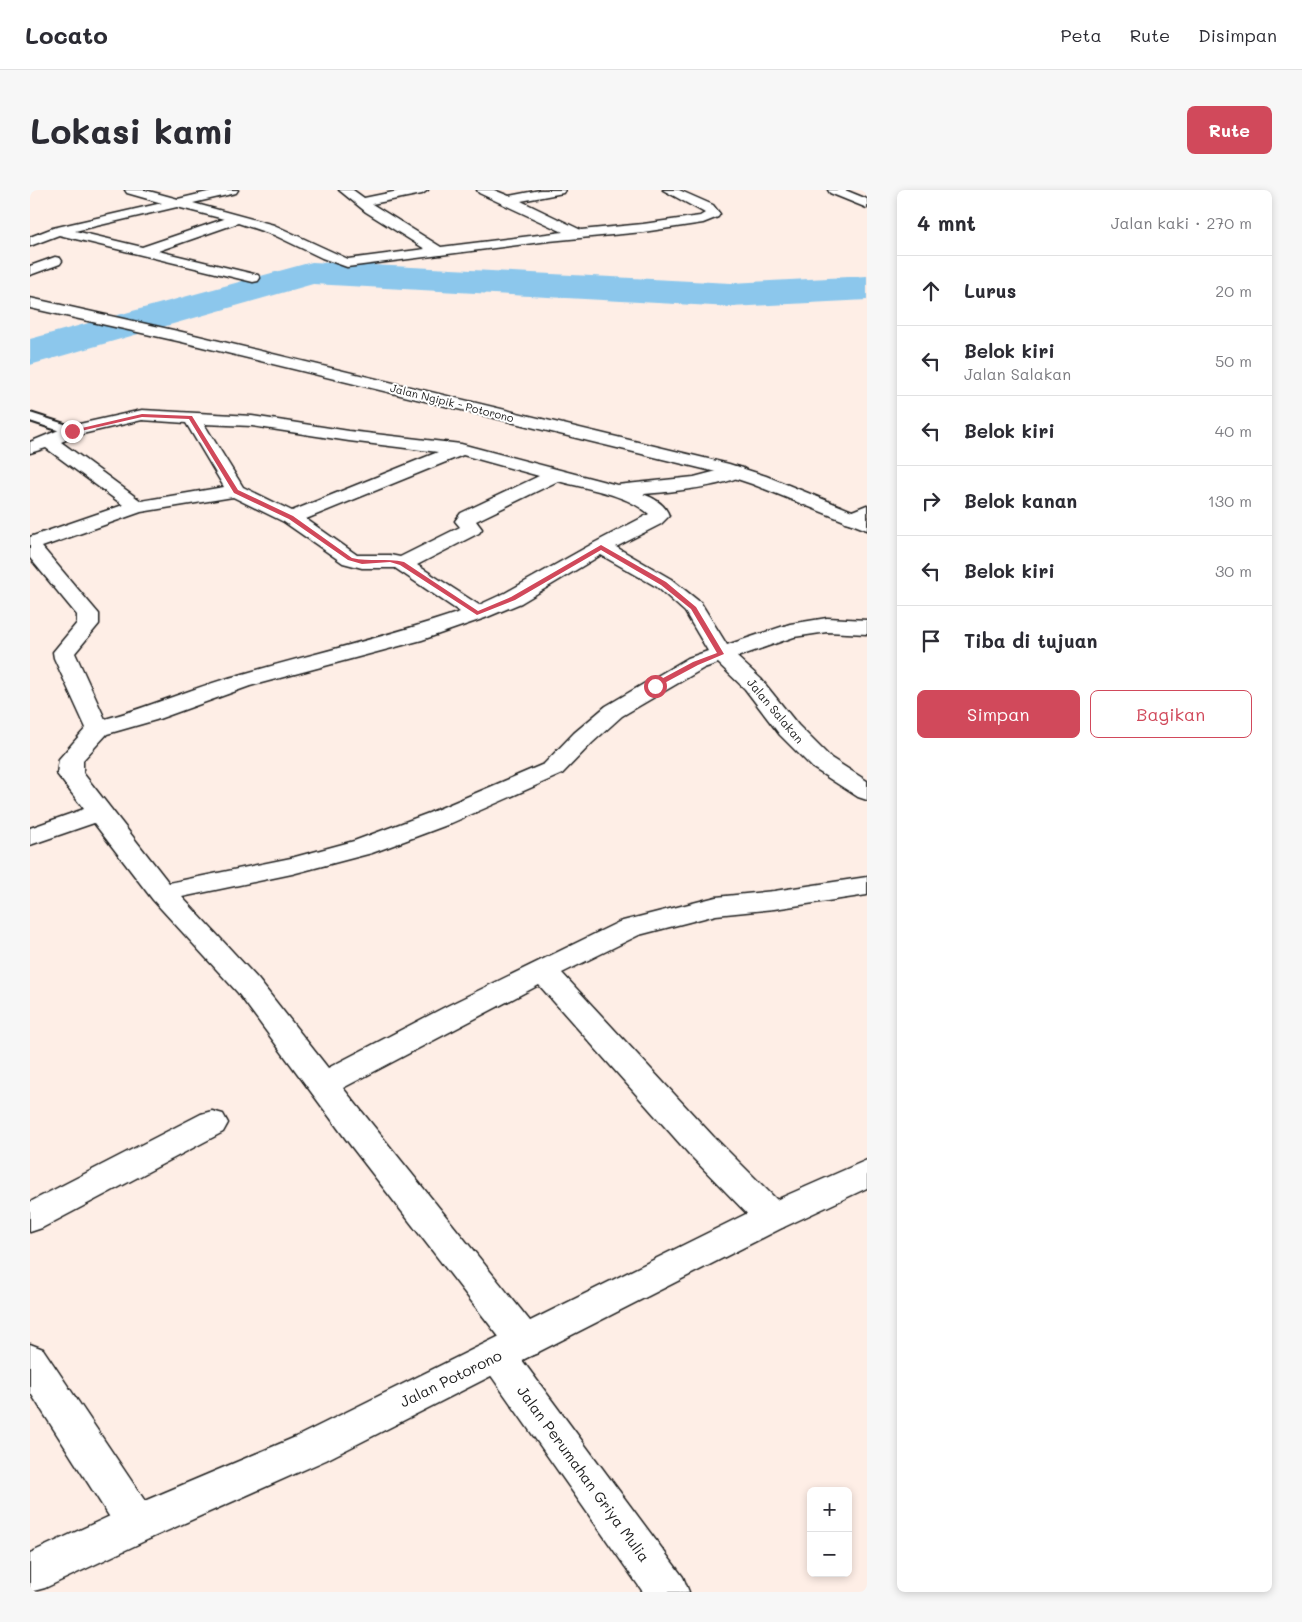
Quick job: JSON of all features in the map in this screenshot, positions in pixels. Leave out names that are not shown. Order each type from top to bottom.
[{"type":"street","points":[[131,190],[268,228],[297,239],[327,257],[347,263],[437,250],[680,224],[703,219],[713,214],[708,208],[669,190]]},
{"type":"street","points":[[30,242],[58,231],[232,190]]},
{"type":"street","points":[[345,190],[399,228],[437,250]]},
{"type":"street","points":[[362,202],[422,190]]},
{"type":"street","points":[[483,190],[580,234]]},
{"type":"street","points":[[508,200],[559,190]]},
{"type":"street","points":[[834,190],[867,204]]},
{"type":"street","points":[[142,252],[236,219]]},
{"type":"street","points":[[58,231],[252,278]]},
{"type":"street","points":[[30,271],[54,260]]},
{"type":"street","name":"Jalan Ngipik - Potorono","points":[[30,303],[736,472],[862,518]]},
{"type":"street","points":[[30,448],[72,431],[142,415],[252,421],[462,449],[616,491],[646,502],[654,507],[659,516],[513,598],[477,614],[414,636],[242,681],[148,715],[98,728],[65,658],[64,652],[88,624],[88,614],[30,545],[137,507],[236,491]]},
{"type":"street","points":[[191,417],[236,491],[291,518],[350,559],[362,562],[390,561],[402,564],[477,614]]},
{"type":"street","points":[[49,441],[137,507]]},
{"type":"street","points":[[291,518],[462,449]]},
{"type":"street","points":[[616,491],[667,488],[714,480],[736,472]]},
{"type":"street","points":[[402,564],[472,529],[465,521],[468,517],[558,474]]},
{"type":"street","name":"Jalan Salakan","points":[[601,547],[664,584],[694,608],[721,654],[753,684],[802,744],[822,763],[867,792]]},
{"type":"street","points":[[163,894],[181,888],[292,866],[363,847],[438,819],[553,769],[583,738],[614,711],[696,663],[790,630],[827,625],[867,627]]},
{"type":"street","name":"Jalan Perumahan Griya Mulia","points":[[98,728],[71,759],[70,774],[163,894],[248,986],[323,1085],[511,1349],[668,1592]]},
{"type":"street","points":[[30,836],[100,812]]},
{"type":"street","points":[[323,1085],[458,1013],[629,928],[716,906],[774,900],[867,886]]},
{"type":"street","points":[[543,972],[688,1130],[772,1217]]},
{"type":"street","points":[[30,1218],[212,1123]]},
{"type":"street","name":"Jalan Potorono","points":[[30,1574],[137,1524],[312,1448],[772,1217],[867,1173]]},
{"type":"street","points":[[30,1360],[137,1524]]},
{"type":"lane","points":[[30,417],[72,431]]},
{"type":"waterway","points":[[30,352],[312,273],[731,295],[867,288]]},
{"type":"route","points":[[72,431],[142,415],[191,417],[236,491],[291,518],[350,559],[362,562],[390,561],[402,564],[477,614],[513,598],[601,547],[664,584],[694,608],[721,654],[696,663],[655,686]]}]
